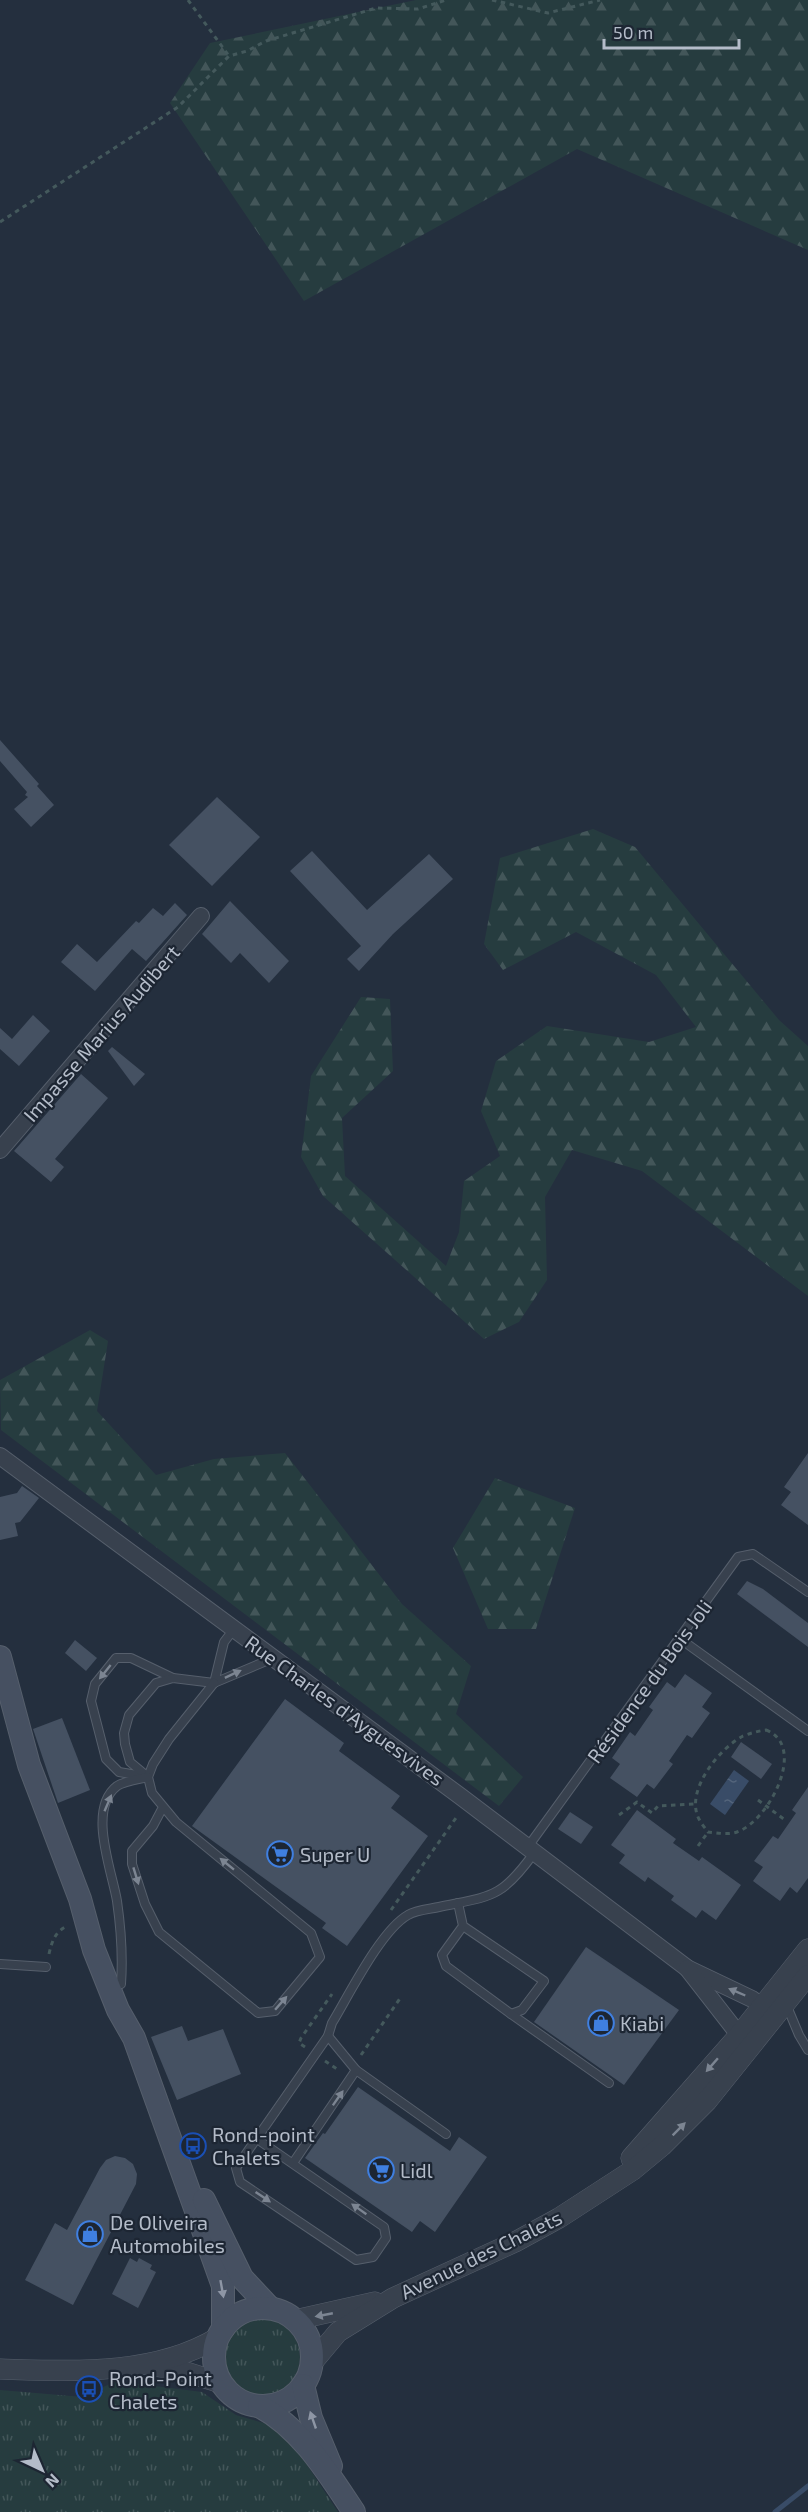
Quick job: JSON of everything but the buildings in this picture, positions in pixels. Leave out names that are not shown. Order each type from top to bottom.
[{"type":"main road","points":[[0,1657],[29,1765],[82,1908],[94,1950],[118,2010],[134,2038],[170,2134],[242,2278],[270,2308]]},
{"type":"main road","points":[[82,1908],[105,1946],[121,1984],[129,2005],[134,2038]]},
{"type":"main road","points":[[170,2134],[176,2159],[223,2286],[220,2333],[213,2357],[221,2383],[238,2400],[260,2406],[278,2416],[292,2429],[354,2512]]},
{"type":"main road","points":[[220,2333],[232,2319],[243,2312],[256,2308],[270,2308],[279,2310],[295,2320],[309,2339],[312,2363],[303,2385],[288,2399],[269,2406],[260,2406]]},
{"type":"main road","points":[[303,2385],[312,2418],[341,2493]]},
{"type":"street","name":"Impasse Marius Audibert","points":[[0,1150],[201,916]]},
{"type":"street","name":"Rue Charles d'Ayguesvives","points":[[0,1456],[460,1796],[687,1968],[762,2015]]},
{"type":"street","points":[[762,2015],[808,1949]]},
{"type":"street","name":"Rue Charles d'Ayguesvives","points":[[687,1968],[753,1999],[762,2015]]},
{"type":"street","points":[[762,2015],[808,1976]]},
{"type":"street","name":"Avenue des Chalets","points":[[312,2363],[338,2332],[393,2298],[515,2242],[559,2218],[633,2170],[662,2146],[706,2101],[762,2015]]},
{"type":"street","name":"Avenue des Chalets","points":[[295,2320],[330,2314],[393,2298]]},
{"type":"street","points":[[0,2369],[60,2371],[147,2365],[204,2346],[220,2333]]},
{"type":"street","points":[[147,2365],[197,2375],[221,2383]]},
{"type":"lane","name":"Résidence du Bois Joli","points":[[293,2163],[384,2227],[386,2238],[373,2257],[356,2260],[240,2182],[236,2168],[328,2036],[332,2023],[390,1930],[409,1914],[481,1900],[503,1889],[517,1876],[560,1804],[738,1557],[753,1554],[808,1592]]},
{"type":"lane","points":[[164,1807],[153,1826],[132,1851],[132,1864],[153,1923],[159,1932],[258,2013],[275,2011],[320,1956],[311,1933],[176,1822],[164,1807],[152,1793],[148,1777],[153,1764],[169,1739],[214,1683],[224,1642],[234,1629]]},
{"type":"lane","points":[[679,1638],[808,1731]]},
{"type":"lane","points":[[148,1777],[119,1772],[106,1759],[92,1701],[95,1684],[116,1658],[131,1658],[174,1678],[214,1683],[264,1662],[269,1654]]},
{"type":"lane","points":[[148,1777],[130,1762],[124,1733],[129,1715],[156,1683],[174,1678]]},
{"type":"lane","points":[[121,1984],[123,1956],[118,1911],[103,1838],[103,1817],[107,1800],[118,1785],[148,1777]]},
{"type":"lane","points":[[458,1903],[463,1926],[508,1954],[544,1981],[522,2010],[511,2014]]},
{"type":"lane","points":[[463,1926],[442,1955],[446,1966],[609,2083]]},
{"type":"lane","points":[[0,1964],[46,1967]]},
{"type":"lane","points":[[762,2015],[799,2035],[808,2050]]},
{"type":"lane","points":[[328,2036],[356,2070],[446,2134]]},
{"type":"lane","points":[[257,2139],[293,2163],[356,2070]]},
{"type":"path","points":[[188,0],[229,56]]},
{"type":"path","points":[[0,222],[178,106],[229,56],[247,51],[266,41],[376,8],[418,9],[446,0]]},
{"type":"path","points":[[492,0],[548,12],[600,0]]},
{"type":"path","points":[[766,1730],[777,1734],[783,1742],[786,1770],[782,1783],[767,1807],[758,1818],[736,1832],[708,1833],[698,1817],[695,1804],[704,1776],[720,1753],[742,1737],[766,1730]]},
{"type":"path","points":[[758,1800],[785,1820]]},
{"type":"path","points":[[619,1815],[638,1802],[652,1813],[658,1806],[695,1804]]},
{"type":"path","points":[[698,1846],[708,1833]]},
{"type":"path","points":[[46,1967],[52,1940],[82,1908]]},
{"type":"green space","points":[[416,0],[808,0],[808,250],[577,149],[304,301],[170,103],[210,43]]},
{"type":"green space","points":[[593,829],[635,847],[779,1020],[808,1046],[808,1296],[642,1171],[572,1150],[545,1197],[547,1280],[519,1322],[484,1339],[323,1196],[301,1157],[311,1076],[361,997],[390,999],[393,1071],[342,1118],[345,1176],[446,1266],[459,1232],[464,1181],[500,1156],[481,1111],[496,1061],[547,1026],[649,1042],[696,1027],[656,975],[576,932],[503,970],[484,944],[500,858]]},
{"type":"green space","points":[[90,1330],[108,1341],[97,1411],[156,1475],[214,1459],[285,1453],[402,1604],[471,1666],[456,1714],[523,1777],[499,1806],[1,1430],[0,1380]]},
{"type":"green space","points":[[495,1478],[575,1508],[536,1629],[488,1629],[453,1548]]},
{"type":"green space","points":[[270,2319],[283,2325],[294,2336],[300,2349],[298,2372],[283,2389],[270,2395],[254,2395],[241,2389],[226,2372],[224,2349],[230,2336],[247,2321]]},
{"type":"green space","points":[[116,2381],[202,2392],[236,2415],[274,2426],[286,2433],[338,2512],[0,2512],[0,2390],[83,2397]]},
{"type":"water","points":[[734,1770],[749,1781],[725,1815],[710,1804]]},
{"type":"waterway","points":[[775,2512],[808,2486]]},
{"type":"place","name":"Super U","points":[[280,1854]]},
{"type":"place","name":"Kiabi","points":[[601,2023]]},
{"type":"place","name":"Rond-point Chalets","points":[[193,2146]]},
{"type":"place","name":"Lidl","points":[[381,2170]]},
{"type":"place","name":"De Oliveira Automobiles","points":[[90,2234]]},
{"type":"place","name":"Rond-Point Chalets","points":[[89,2389]]}]
